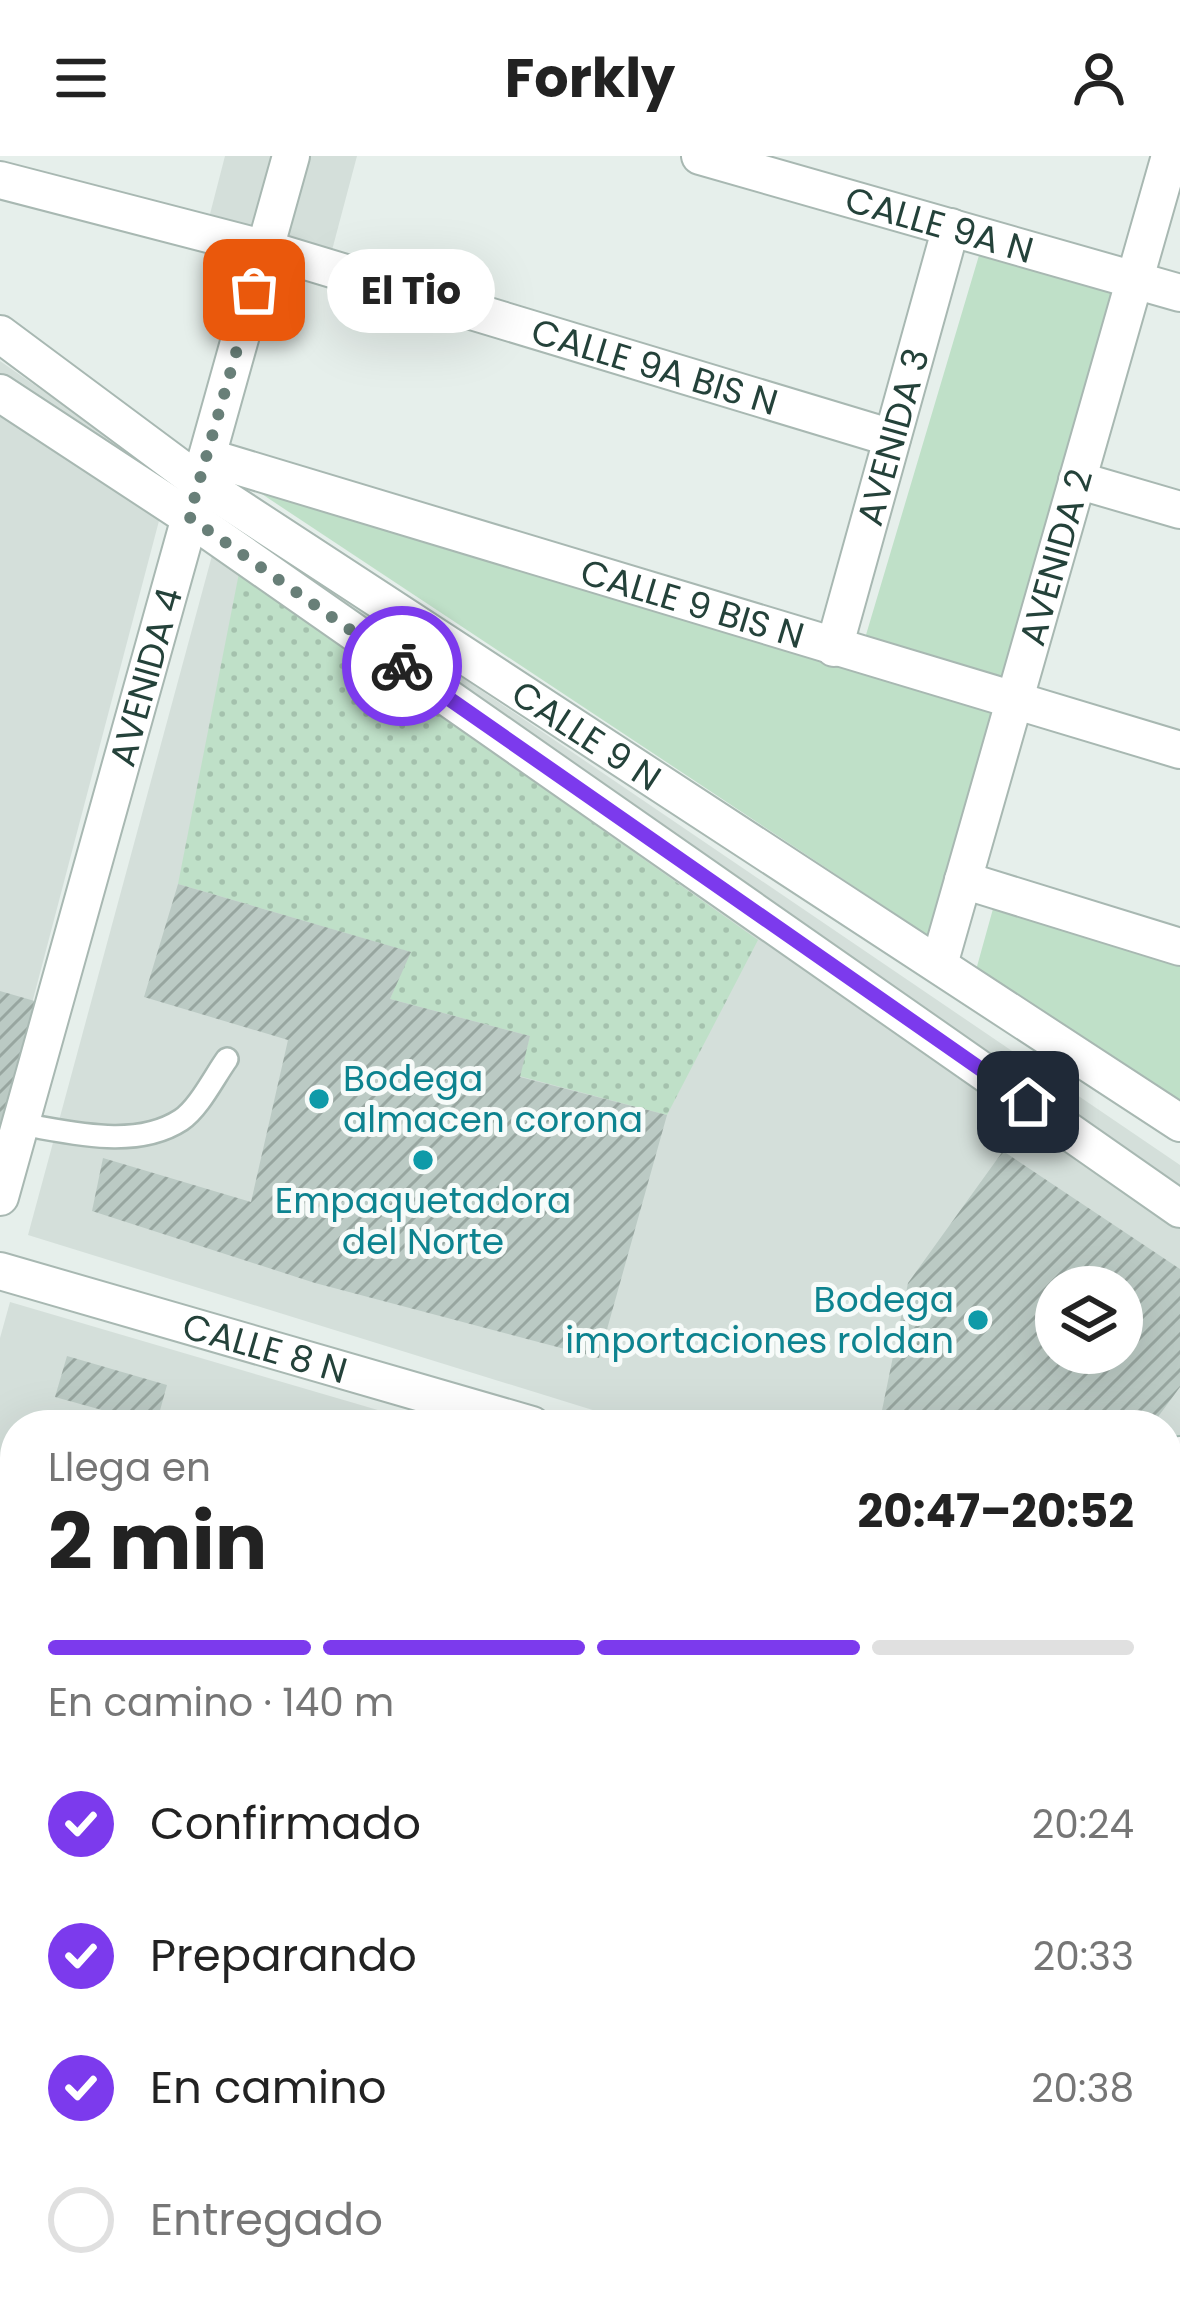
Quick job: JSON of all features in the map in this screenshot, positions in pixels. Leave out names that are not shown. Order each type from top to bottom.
[{"type":"street","name":"AVENIDA 4","points":[[0,1198],[290,156]]},
{"type":"street","name":"CALLE 9A N","points":[[700,156],[1180,293]]},
{"type":"street","name":"AVENIDA 2","points":[[940,961],[1170,156]]},
{"type":"street","name":"CALLE 9A BIS N","points":[[0,180],[266,249],[892,438]]},
{"type":"street","name":"AVENIDA 3","points":[[834,648],[951,227]]},
{"type":"street","name":"CALLE 9 N","points":[[0,334],[198,486],[1180,1209]]},
{"type":"street","name":"CALLE 9 N","points":[[0,393],[198,486],[940,961],[1180,1123]]},
{"type":"street","points":[[1077,480],[1180,510]]},
{"type":"street","name":"CALLE 9 BIS N","points":[[198,486],[834,648],[1180,750]]},
{"type":"street","points":[[963,880],[1180,947]]},
{"type":"street","name":"CALLE 8 N","points":[[0,1271],[480,1410]]},
{"type":"lane","points":[[20,1124],[98,1136],[152,1134],[184,1118],[227,1059]]},
{"type":"shaded area","points":[[225,156],[357,156],[331,254],[210,214]]},
{"type":"shaded area","points":[[0,361],[170,479],[0,1125]]},
{"type":"shaded area","points":[[223,515],[1180,1165],[1180,1410],[593,1410],[28,1235]]},
{"type":"shaded area","points":[[10,1302],[378,1410],[0,1410],[0,1338]]},
{"type":"green space","points":[[980,252],[1131,287],[935,940],[215,463],[863,645]]},
{"type":"green space","points":[[239,573],[758,940],[667,1115],[519,1076],[530,1036],[390,999],[410,952],[178,884]]},
{"type":"green space","points":[[996,898],[1180,956],[1180,1101],[976,970]]},
{"type":"building","points":[[178,884],[411,952],[390,999],[530,1036],[520,1077],[667,1115],[599,1358],[315,1283],[92,1211],[103,1158],[251,1202],[288,1040],[144,997]]},
{"type":"building","points":[[0,991],[45,1004],[0,1149]]},
{"type":"building","name":"Bodega importaciones roldan","points":[[1003,1151],[1180,1269],[1180,1387],[1163,1410],[882,1410],[908,1283]]},
{"type":"building","points":[[67,1356],[167,1385],[160,1410],[102,1410],[55,1397]]},
{"type":"way so far","points":[[254,290],[189,517],[402,666]]},
{"type":"place","name":"El Tio","points":[[254,290]]},
{"type":"place","name":"Bodega almacen corona","points":[[319,1099]]},
{"type":"place","name":"Empaquetadora del Norte","points":[[423,1160]]},
{"type":"place","name":"Bodega importaciones roldan","points":[[978,1320]]},
{"type":"route","points":[[402,666],[1028,1102]]}]
